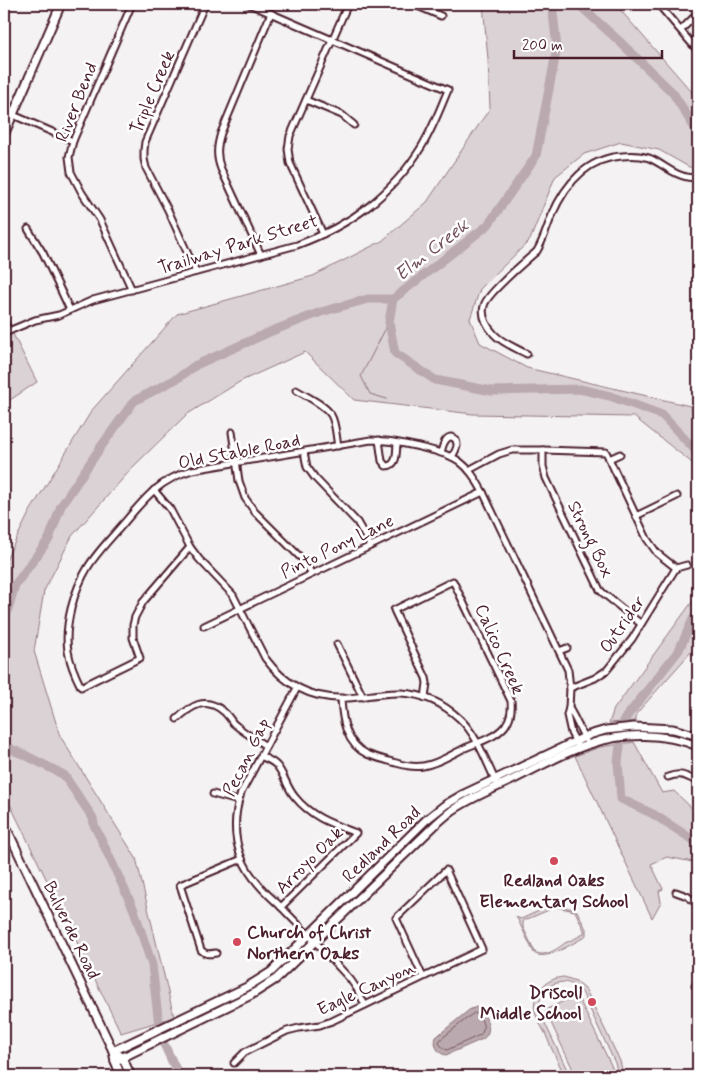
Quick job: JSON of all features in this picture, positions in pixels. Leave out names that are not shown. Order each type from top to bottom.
[{"type":"main road","points":[[4,135],[61,4]]},
{"type":"main road","name":"Redland Road","points":[[113,1051],[256,982],[271,972],[426,820],[445,804],[575,741],[606,730],[658,727],[697,735]]},
{"type":"main road","name":"Redland Road","points":[[114,1061],[261,990],[276,979],[433,827],[460,806],[588,745],[614,739],[655,736],[696,745]]},
{"type":"main road","name":"Bulverde Road","points":[[4,823],[113,1051],[114,1061],[121,1076]]},
{"type":"main road","points":[[113,1051],[122,1057],[131,1076]]},
{"type":"street","name":"River Bend","points":[[132,4],[73,141],[69,157],[71,172],[100,220],[132,290]]},
{"type":"street","name":"Triple Creek","points":[[196,272],[168,210],[148,172],[145,164],[144,150],[204,4]]},
{"type":"street","points":[[249,4],[332,39]]},
{"type":"street","points":[[323,234],[292,168],[288,154],[288,145],[290,136],[348,4]]},
{"type":"street","points":[[413,4],[441,16]]},
{"type":"street","points":[[658,4],[698,50]]},
{"type":"street","points":[[261,254],[221,169],[217,151],[221,133],[271,13]]},
{"type":"street","points":[[681,30],[698,13]]},
{"type":"street","name":"Trailway Park Street","points":[[6,332],[35,320],[59,315],[93,300],[298,245],[339,226],[359,214],[378,199],[410,165],[423,145],[448,90],[332,39]]},
{"type":"street","points":[[306,100],[342,115],[354,125]]},
{"type":"street","points":[[4,111],[73,141]]},
{"type":"street","points":[[526,354],[494,335],[486,324],[484,304],[490,294],[537,251],[552,214],[566,189],[578,175],[594,164],[610,157],[633,155],[648,158],[687,177],[698,177]]},
{"type":"street","points":[[28,229],[43,253],[70,310]]},
{"type":"street","points":[[4,321],[6,332]]},
{"type":"street","points":[[296,390],[331,414],[338,446]]},
{"type":"street","points":[[232,432],[241,487],[248,503],[304,560],[312,574]]},
{"type":"street","points":[[441,453],[446,440],[452,437],[456,439],[457,446],[452,457]]},
{"type":"street","name":"Old Stable Road","points":[[190,547],[143,602],[135,617],[132,638],[140,658],[80,687],[67,643],[69,622],[77,592],[88,568],[99,553],[148,495],[175,476],[236,463],[371,440],[397,443],[452,457],[469,470],[482,492],[568,670],[570,688],[568,723],[579,749]]},
{"type":"street","points":[[379,440],[382,460],[386,466],[391,466],[395,460],[397,443]]},
{"type":"street","points":[[469,470],[499,454],[517,449],[606,452],[652,547],[662,558],[676,568],[687,565]]},
{"type":"street","name":"Strong Box","points":[[543,450],[543,466],[546,478],[600,590],[641,624]]},
{"type":"street","points":[[304,452],[308,467],[315,478],[357,522],[370,546]]},
{"type":"street","points":[[609,459],[620,454]]},
{"type":"street","points":[[154,490],[170,509],[190,547],[230,590],[241,608],[265,658],[277,673],[297,688],[322,696],[341,698],[392,693],[411,694],[425,698],[445,708],[460,719],[472,734],[498,787]]},
{"type":"street","name":"Pinto Pony Lane","points":[[204,626],[482,492]]},
{"type":"street","points":[[636,516],[677,496]]},
{"type":"street","name":"Outrider","points":[[570,688],[595,678],[606,670],[628,645],[676,568]]},
{"type":"street","name":"Calico Creek","points":[[341,698],[343,720],[351,740],[368,754],[409,766],[417,767],[433,763],[484,741],[503,728],[511,712],[510,701],[453,580],[394,610],[426,678],[425,698]]},
{"type":"street","points":[[337,644],[363,697]]},
{"type":"street","points":[[559,651],[567,648]]},
{"type":"street","name":"Pecan Gap","points":[[297,688],[245,783],[238,801],[235,829],[239,852],[250,874],[260,887],[350,978],[365,1005]]},
{"type":"street","points":[[177,719],[198,704],[216,706],[244,732],[266,746]]},
{"type":"street","points":[[569,708],[588,745]]},
{"type":"street","points":[[696,745],[697,735]]},
{"type":"street","name":"Arroyo Oak","points":[[260,756],[277,766],[295,797],[309,810],[325,821],[356,833],[281,907]]},
{"type":"street","points":[[668,777],[681,774],[698,782]]},
{"type":"street","points":[[213,794],[238,801]]},
{"type":"street","points":[[455,799],[460,806]]},
{"type":"street","points":[[216,952],[207,954],[201,950],[180,885],[242,859]]},
{"type":"street","name":"Eagle Canyon","points":[[234,1063],[246,1052],[287,1032],[326,1023],[365,1005],[424,977],[482,949],[446,870],[396,918],[424,977]]},
{"type":"street","points":[[676,892],[687,896],[698,904]]},
{"type":"shaded area","points":[[483,4],[615,4],[698,99],[698,168],[689,167],[659,150],[621,142],[584,154],[555,177],[530,240],[480,289],[470,319],[480,343],[527,368],[690,406],[698,421],[698,471],[696,466],[634,417],[473,414],[354,400],[305,352],[241,381],[186,415],[134,466],[72,536],[44,591],[34,651],[60,736],[136,858],[174,1017],[121,1033],[4,792],[4,571],[6,560],[29,513],[92,410],[177,314],[313,276],[382,241],[427,202],[490,108]]},
{"type":"shaded area","points":[[13,334],[37,382],[4,404],[4,338]]},
{"type":"shaded area","points":[[698,598],[698,645],[636,714],[636,721],[609,723],[614,709],[692,602]]},
{"type":"shaded area","points":[[634,742],[662,793],[674,791],[698,814],[698,863],[667,857],[651,864],[663,889],[659,891],[661,902],[652,918],[575,756],[600,747]]},
{"type":"shaded area","points":[[553,903],[577,911],[586,929],[586,935],[551,954],[539,955],[534,953],[516,916],[521,919]],"holes":[[[556,907],[575,911],[584,933],[551,952],[543,954],[535,952],[523,927],[523,922]]]},
{"type":"shaded area","points":[[564,977],[576,981],[586,990],[620,1061],[622,1076],[617,1076],[615,1063],[582,992],[575,986],[559,982],[545,990],[539,1005],[541,1015],[570,1076],[565,1076],[537,1017],[534,1005],[541,988],[551,980]]},
{"type":"shaded area","points":[[577,995],[613,1069],[596,1076],[576,1076],[545,1010]]},
{"type":"water","points":[[476,1007],[484,1015],[487,1022],[489,1029],[487,1035],[483,1039],[446,1055],[441,1053],[436,1046],[436,1037],[469,1010]]},
{"type":"waterway","name":"Elm Creek","points":[[552,4],[557,48],[536,156],[488,225],[393,299],[389,322],[395,353],[435,380],[492,391],[580,389],[610,396],[662,415],[698,453]]},
{"type":"waterway","points":[[578,4],[673,93],[698,133]]},
{"type":"waterway","points":[[4,623],[15,585],[49,539],[61,506],[134,401],[178,378],[196,365],[272,331],[321,312],[368,299],[393,299]]},
{"type":"waterway","points":[[387,399],[370,394],[361,376],[389,322]]},
{"type":"waterway","name":"Elm Creek","points":[[624,720],[679,650],[693,619],[698,615]]},
{"type":"waterway","points":[[4,746],[64,775],[93,818],[99,835]]},
{"type":"waterway","name":"Elm Creek","points":[[620,746],[618,762],[621,799],[653,814],[698,843]]},
{"type":"waterway","points":[[101,839],[134,910],[152,965],[159,1025]]},
{"type":"waterway","points":[[163,1042],[179,1076]]},
{"type":"place","name":"Redland Oaks Elementary School","points":[[554,861]]},
{"type":"place","name":"Church of Christ Northern Oaks","points":[[237,942]]},
{"type":"place","name":"Driscoll Middle School","points":[[592,1002]]}]
